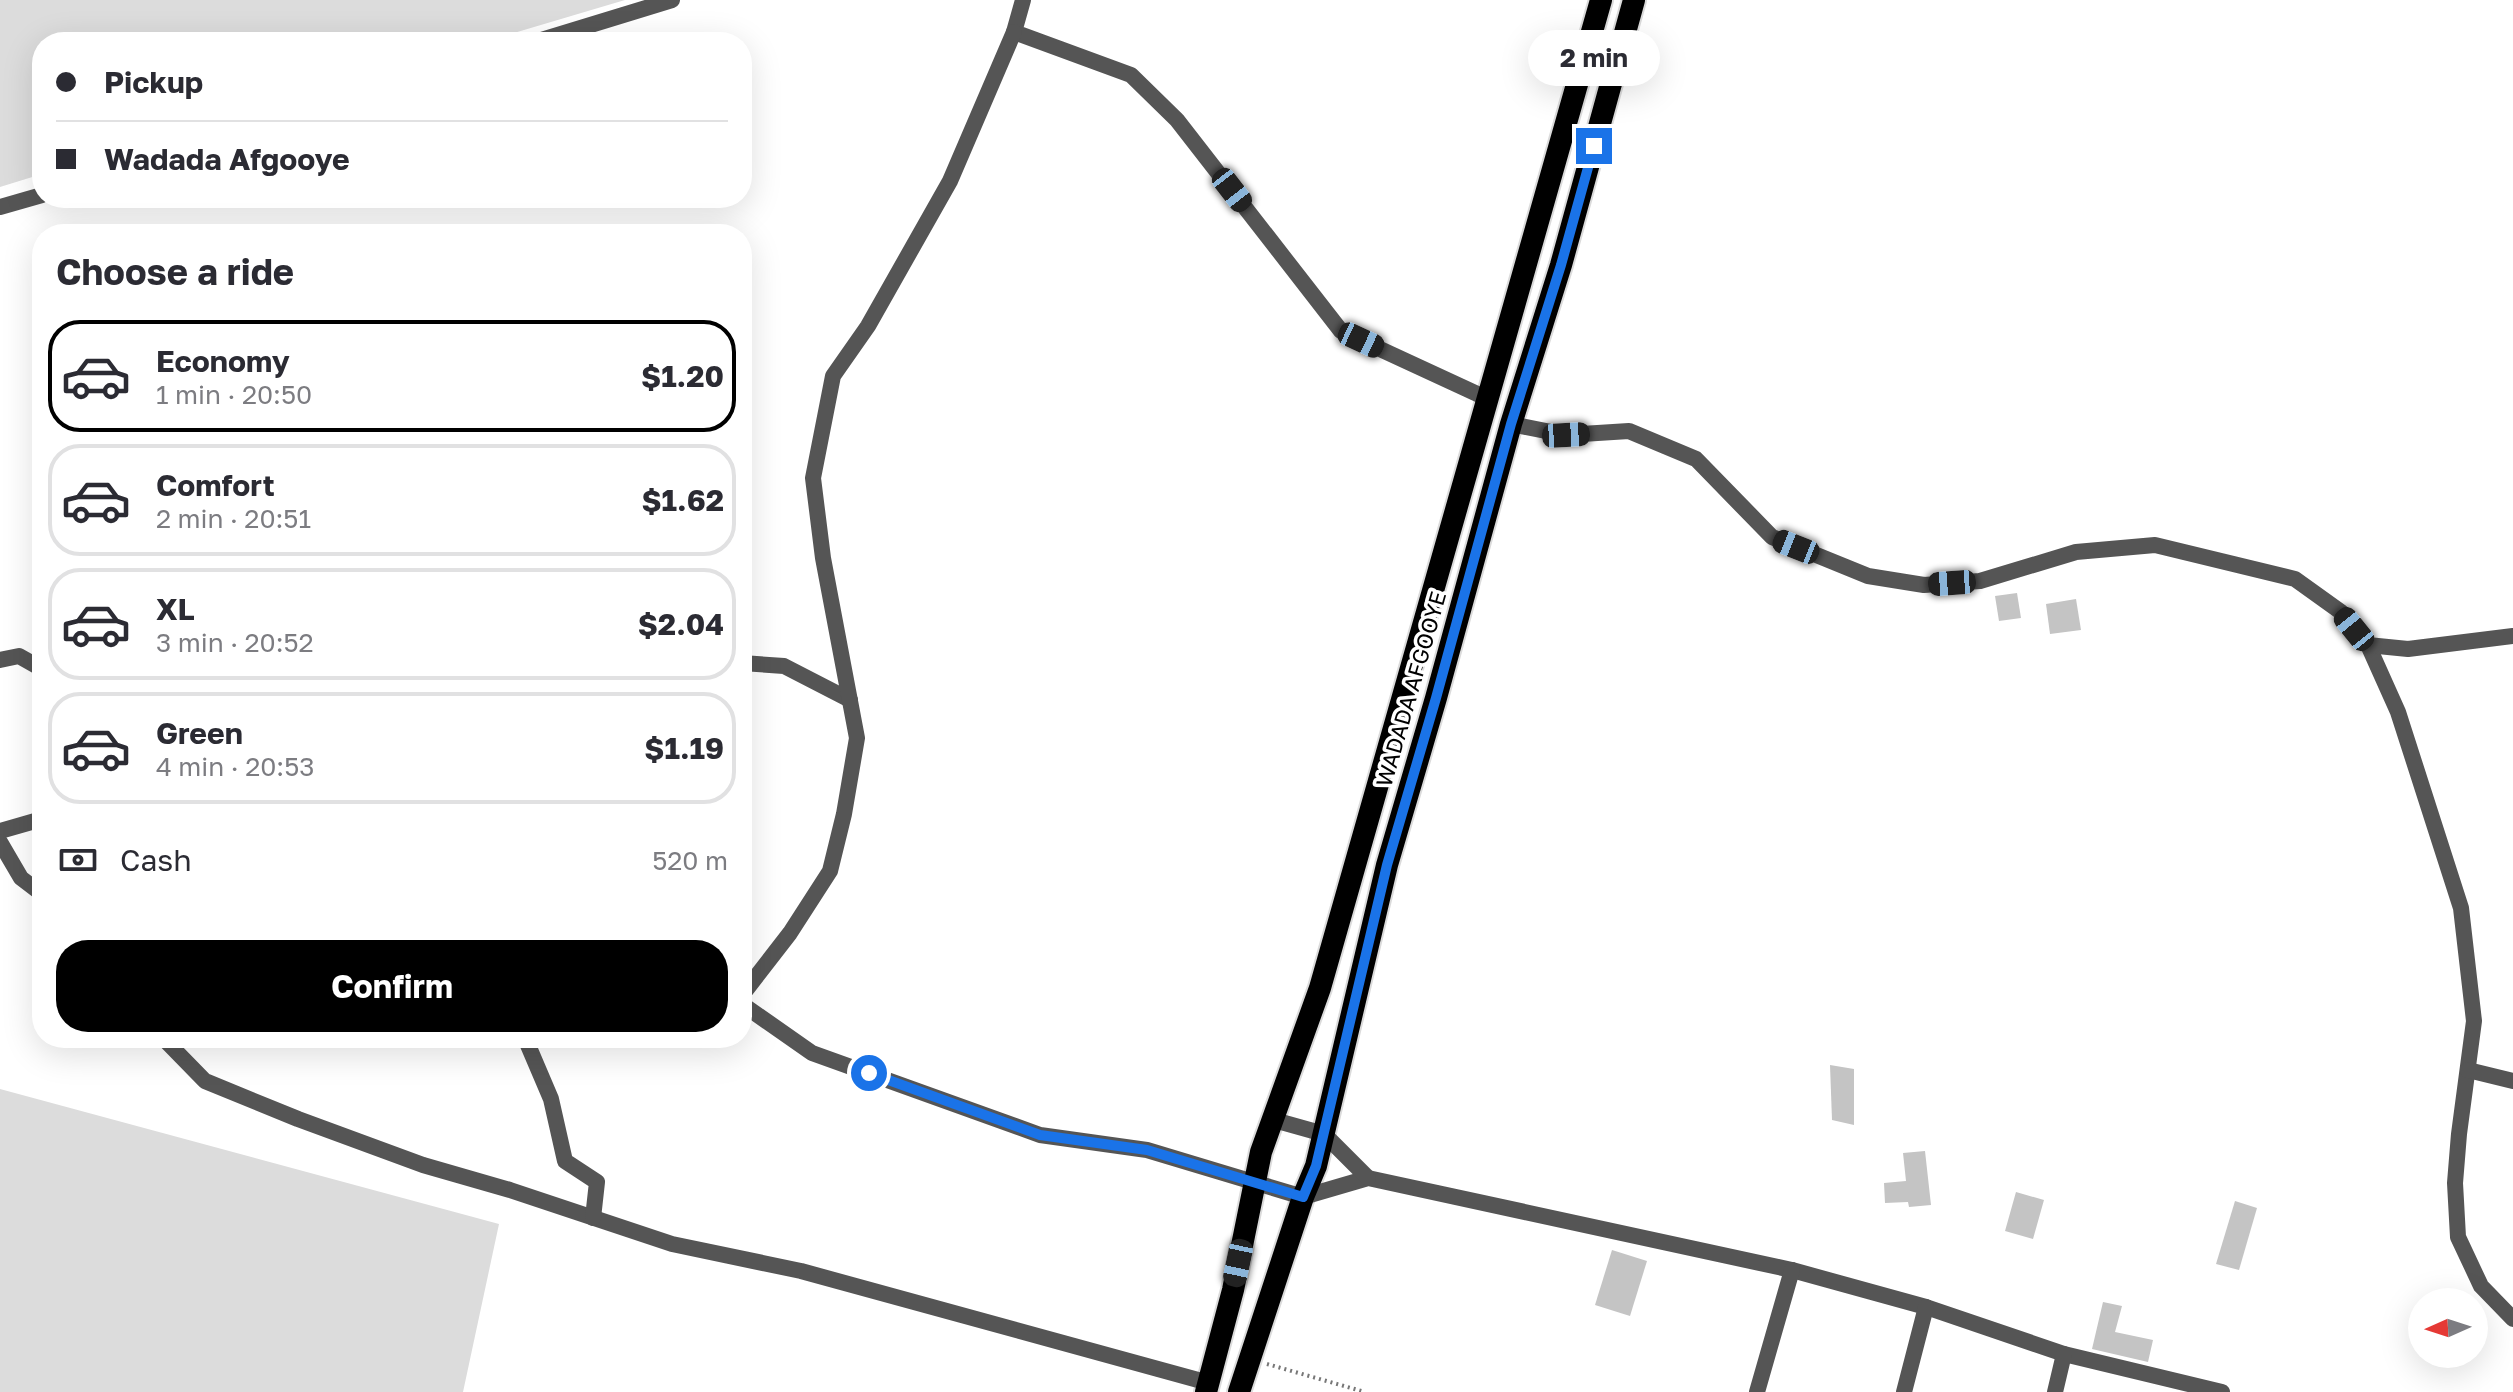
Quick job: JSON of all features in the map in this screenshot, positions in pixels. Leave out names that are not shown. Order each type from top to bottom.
[{"type":"highway","name":"WADADA AFGOOYE","points":[[1208,1388],[1233,1290],[1261,1152],[1320,988],[1601,0]]},
{"type":"highway","name":"WADADA AFGOOYE","points":[[1239,1392],[1316,1166],[1387,865],[1511,424],[1561,265],[1634,0]]},
{"type":"street","points":[[568,32],[672,0]]},
{"type":"street","points":[[752,982],[790,933],[830,871],[857,738],[823,558],[813,478],[833,376],[868,326],[950,181],[1014,32],[1023,0]]},
{"type":"street","points":[[1014,32],[1131,75],[1177,120],[1341,331],[1486,398]]},
{"type":"street","points":[[0,207],[32,198]]},
{"type":"street","points":[[1511,424],[1566,435],[1629,431],[1696,459],[1772,537],[1868,576],[1924,585],[1980,581],[2076,552],[2155,545],[2295,579],[2341,612],[2368,645],[2398,712],[2461,908],[2474,1021],[2455,1183],[2458,1237],[2481,1286],[2513,1319]]},
{"type":"street","points":[[2368,645],[2408,649],[2513,636]]},
{"type":"street","points":[[0,660],[19,656],[32,663]]},
{"type":"street","points":[[752,664],[784,666],[850,700]]},
{"type":"street","points":[[0,831],[32,822]]},
{"type":"street","points":[[0,842],[21,878],[32,886]]},
{"type":"street","points":[[752,1011],[812,1053],[1040,1135],[1147,1150],[1303,1197],[1368,1178],[1792,1270],[1926,1307],[2064,1354],[2222,1392]]},
{"type":"street","points":[[173,1048],[205,1081],[423,1165],[510,1190],[672,1244],[801,1271],[1208,1388]]},
{"type":"street","points":[[529,1048],[551,1099],[565,1161],[597,1182],[593,1218]]},
{"type":"street","points":[[2468,1070],[2513,1081]]},
{"type":"street","points":[[1274,1120],[1324,1134],[1368,1178]]},
{"type":"street","points":[[1757,1392],[1792,1270]]},
{"type":"street","points":[[1904,1392],[1926,1307]]},
{"type":"street","points":[[2055,1392],[2064,1354]]},
{"type":"path","points":[[1250,1358],[1365,1392]]},
{"type":"shaded area","points":[[0,0],[625,0],[518,32],[32,32],[32,177],[0,187]]},
{"type":"shaded area","points":[[0,1089],[499,1224],[463,1392],[0,1392]]},
{"type":"building","points":[[2017,593],[2021,618],[1999,621],[1995,596]]},
{"type":"building","points":[[2076,599],[2081,630],[2050,634],[2046,604]]},
{"type":"building","points":[[1830,1065],[1854,1069],[1854,1125],[1832,1120]]},
{"type":"building","points":[[1925,1151],[1931,1205],[1909,1207],[1908,1202],[1885,1203],[1884,1183],[1906,1181],[1903,1153]]},
{"type":"building","points":[[2016,1192],[2044,1200],[2033,1239],[2005,1231]]},
{"type":"building","points":[[2235,1201],[2257,1208],[2239,1270],[2216,1264]]},
{"type":"building","points":[[1612,1250],[1647,1261],[1630,1316],[1595,1305]]},
{"type":"building","points":[[2103,1302],[2122,1306],[2115,1332],[2153,1340],[2148,1362],[2092,1349]]},
{"type":"route","points":[[869,1073],[1040,1135],[1147,1150],[1303,1197],[1316,1166],[1387,865],[1511,424],[1561,265],[1594,146]]}]
